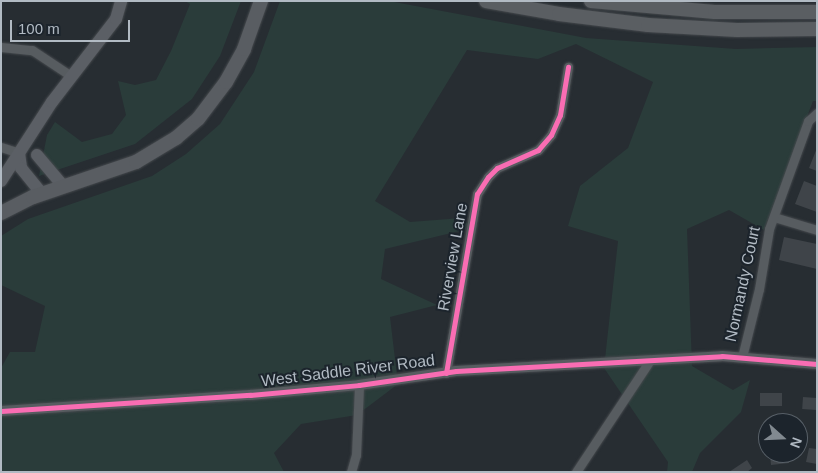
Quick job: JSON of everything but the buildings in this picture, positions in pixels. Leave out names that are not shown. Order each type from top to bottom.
[{"type":"highway","points":[[486,1],[559,14],[648,25],[722,29],[817,29]]},
{"type":"highway","points":[[591,1],[715,12],[817,12]]},
{"type":"main road","points":[[1,181],[72,76],[116,19],[121,1]]},
{"type":"main road","points":[[1,213],[23,200],[136,162],[163,147],[187,129],[208,107],[226,82],[242,54],[261,1]]},
{"type":"main road","points":[[38,124],[35,139],[37,155],[64,187]]},
{"type":"main road","points":[[19,153],[37,155]]},
{"type":"main road","points":[[19,153],[21,168],[42,194]]},
{"type":"street","points":[[1,47],[32,50],[72,76]]},
{"type":"street","name":"Riverview Lane","points":[[446,372],[473,205],[477,194],[488,177],[497,168],[538,150],[552,135],[560,115],[568,67]]},
{"type":"street","name":"Normandy Court","points":[[742,357],[774,217],[808,121],[817,113]]},
{"type":"street","points":[[1,147],[19,153]]},
{"type":"street","name":"Normandy Court","points":[[774,217],[817,230]]},
{"type":"street","name":"West Saddle River Road","points":[[1,411],[250,395],[359,385],[446,372],[650,360],[722,356],[817,364]]},
{"type":"street","points":[[576,472],[650,360]]},
{"type":"street","points":[[351,472],[356,455],[359,385]]},
{"type":"shaded area","points":[[185,1],[241,1],[220,56],[192,99],[135,144],[39,176],[47,135],[55,122],[82,142],[112,134],[126,115],[118,81],[135,85],[156,80],[171,51],[190,4]]},
{"type":"shaded area","points":[[280,1],[389,1],[586,38],[736,49],[817,47],[817,101],[813,101],[764,230],[729,210],[687,229],[692,366],[733,390],[750,380],[741,412],[700,453],[692,472],[667,472],[668,462],[604,368],[618,241],[568,226],[580,186],[628,148],[653,82],[576,44],[538,59],[467,50],[375,201],[410,222],[462,218],[472,228],[385,249],[381,279],[437,305],[390,317],[398,384],[357,415],[301,424],[274,453],[284,472],[1,472],[1,368],[10,352],[35,352],[45,306],[1,285],[1,236],[28,219],[152,176],[186,154],[220,124],[254,72]]},
{"type":"cycle path","points":[[446,373],[477,194],[488,177],[497,168],[538,150],[551,135],[560,115],[568,67]]},
{"type":"cycle path","points":[[1,411],[250,395],[359,385],[456,371],[722,356],[817,364]]}]
